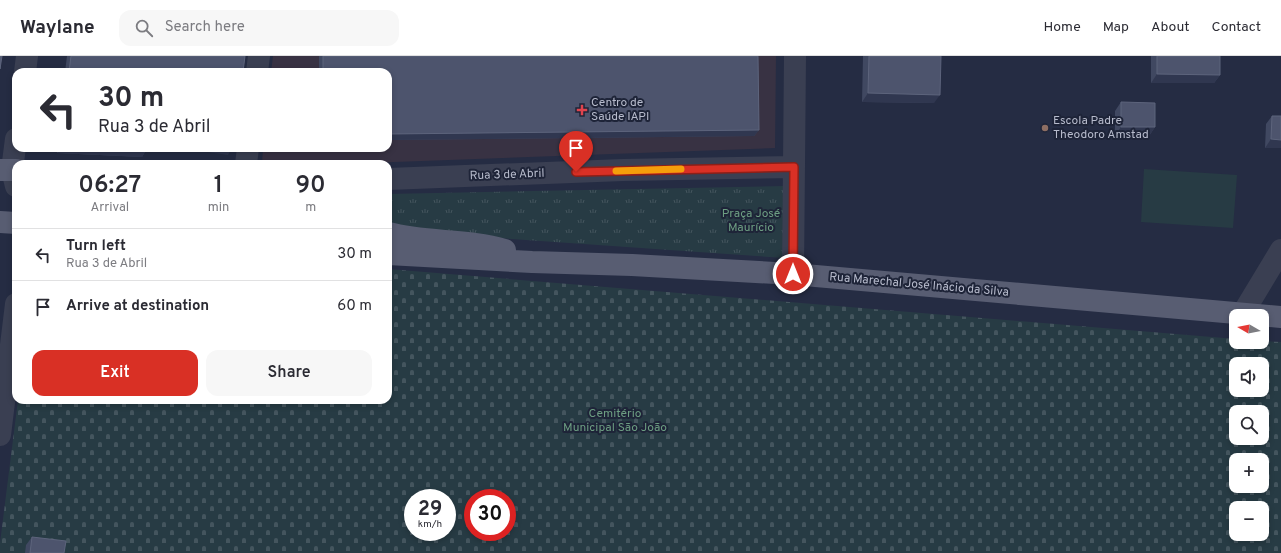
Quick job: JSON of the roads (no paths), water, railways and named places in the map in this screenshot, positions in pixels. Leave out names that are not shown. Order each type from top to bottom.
[{"type":"main road","points":[[0,222],[12,223]]},
{"type":"main road","name":"Rua Marechal José Inácio da Silva","points":[[392,235],[495,247],[532,262]]},
{"type":"main road","name":"Rua Marechal José Inácio da Silva","points":[[392,254],[793,274],[1229,312]]},
{"type":"main road","name":"Rua Marechal José Inácio da Silva","points":[[1269,316],[1281,317]]},
{"type":"street","points":[[26,68],[27,56]]},
{"type":"street","points":[[258,68],[259,56]]},
{"type":"street","points":[[793,274],[794,56]]},
{"type":"street","name":"Rua 3 de Abril","points":[[392,179],[624,170],[794,167]]},
{"type":"street","points":[[1245,309],[1281,250]]},
{"type":"street","points":[[0,435],[12,337]]},
{"type":"place","name":"Centro de Saúde IAPI","points":[[582,110]]},
{"type":"place","name":"Escola Padre Theodoro Amstad","points":[[1045,128]]},
{"type":"park label","name":"Praça José Maurício","points":[[751,221]]},
{"type":"park label","name":"Cemitério Municipal São João","points":[[615,421]]}]
